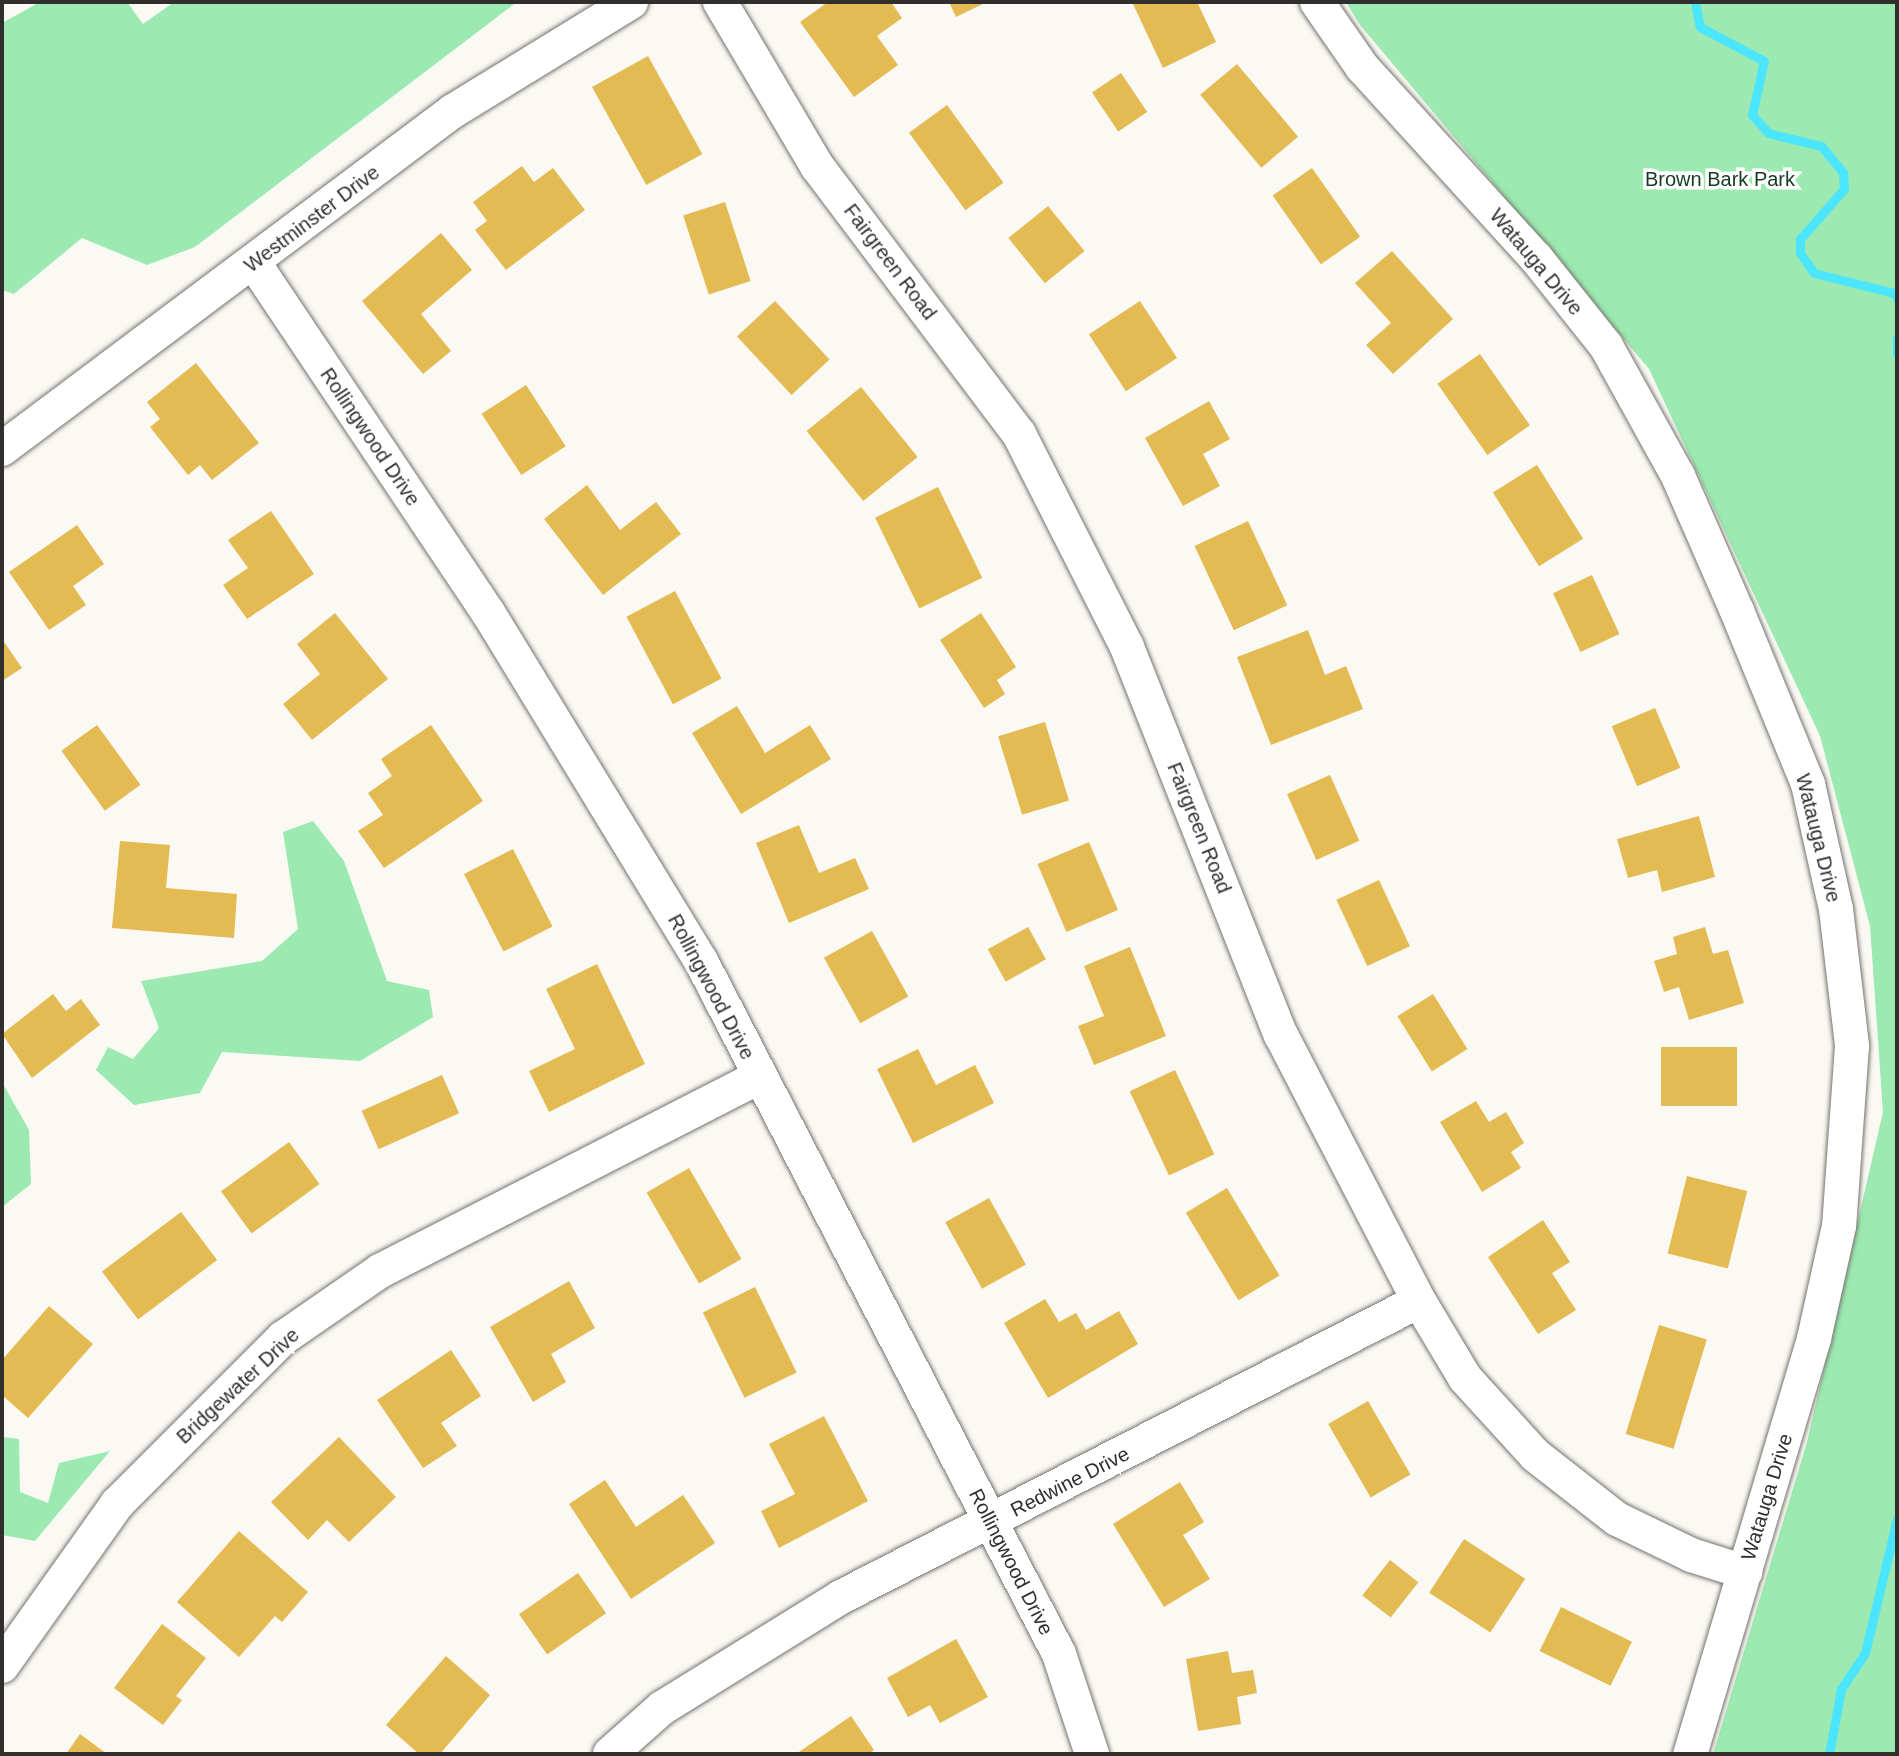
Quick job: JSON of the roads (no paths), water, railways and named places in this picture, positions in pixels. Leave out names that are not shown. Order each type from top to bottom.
[{"type":"street","name":"Westminster Drive","points":[[2,449],[453,111],[631,2]]},
{"type":"street","name":"Fairgreen Road","points":[[720,2],[817,166],[1019,434],[1127,647],[1281,1035],[1419,1301],[1465,1378],[1535,1455],[1617,1519],[1691,1555],[1745,1572]]},
{"type":"street","name":"Watauga Drive","points":[[1317,2],[1362,67],[1536,258],[1606,346],[1678,476],[1808,784],[1836,909],[1852,1046],[1839,1226],[1814,1339],[1690,1754]]},
{"type":"street","name":"Rollingwood Drive","points":[[254,263],[489,614],[701,961],[1059,1654],[1092,1754]]},
{"type":"street","name":"Bridgewater Drive","points":[[2,1666],[117,1504],[283,1338],[380,1271],[759,1077]]},
{"type":"street","name":"Redwine Drive","points":[[610,1754],[662,1708],[841,1597],[992,1523],[1419,1301]]},
{"type":"waterway","points":[[1695,2],[1700,27],[1764,61],[1752,115],[1768,133],[1821,146],[1843,172],[1844,189],[1800,239],[1800,253],[1814,273],[1894,293],[1897,298]]},
{"type":"waterway","points":[[1897,338],[1897,354]]},
{"type":"waterway","points":[[1829,1754],[1841,1689],[1865,1653],[1897,1519]]},
{"type":"park label","name":"Brown Bark Park","points":[[1720,179]]}]
